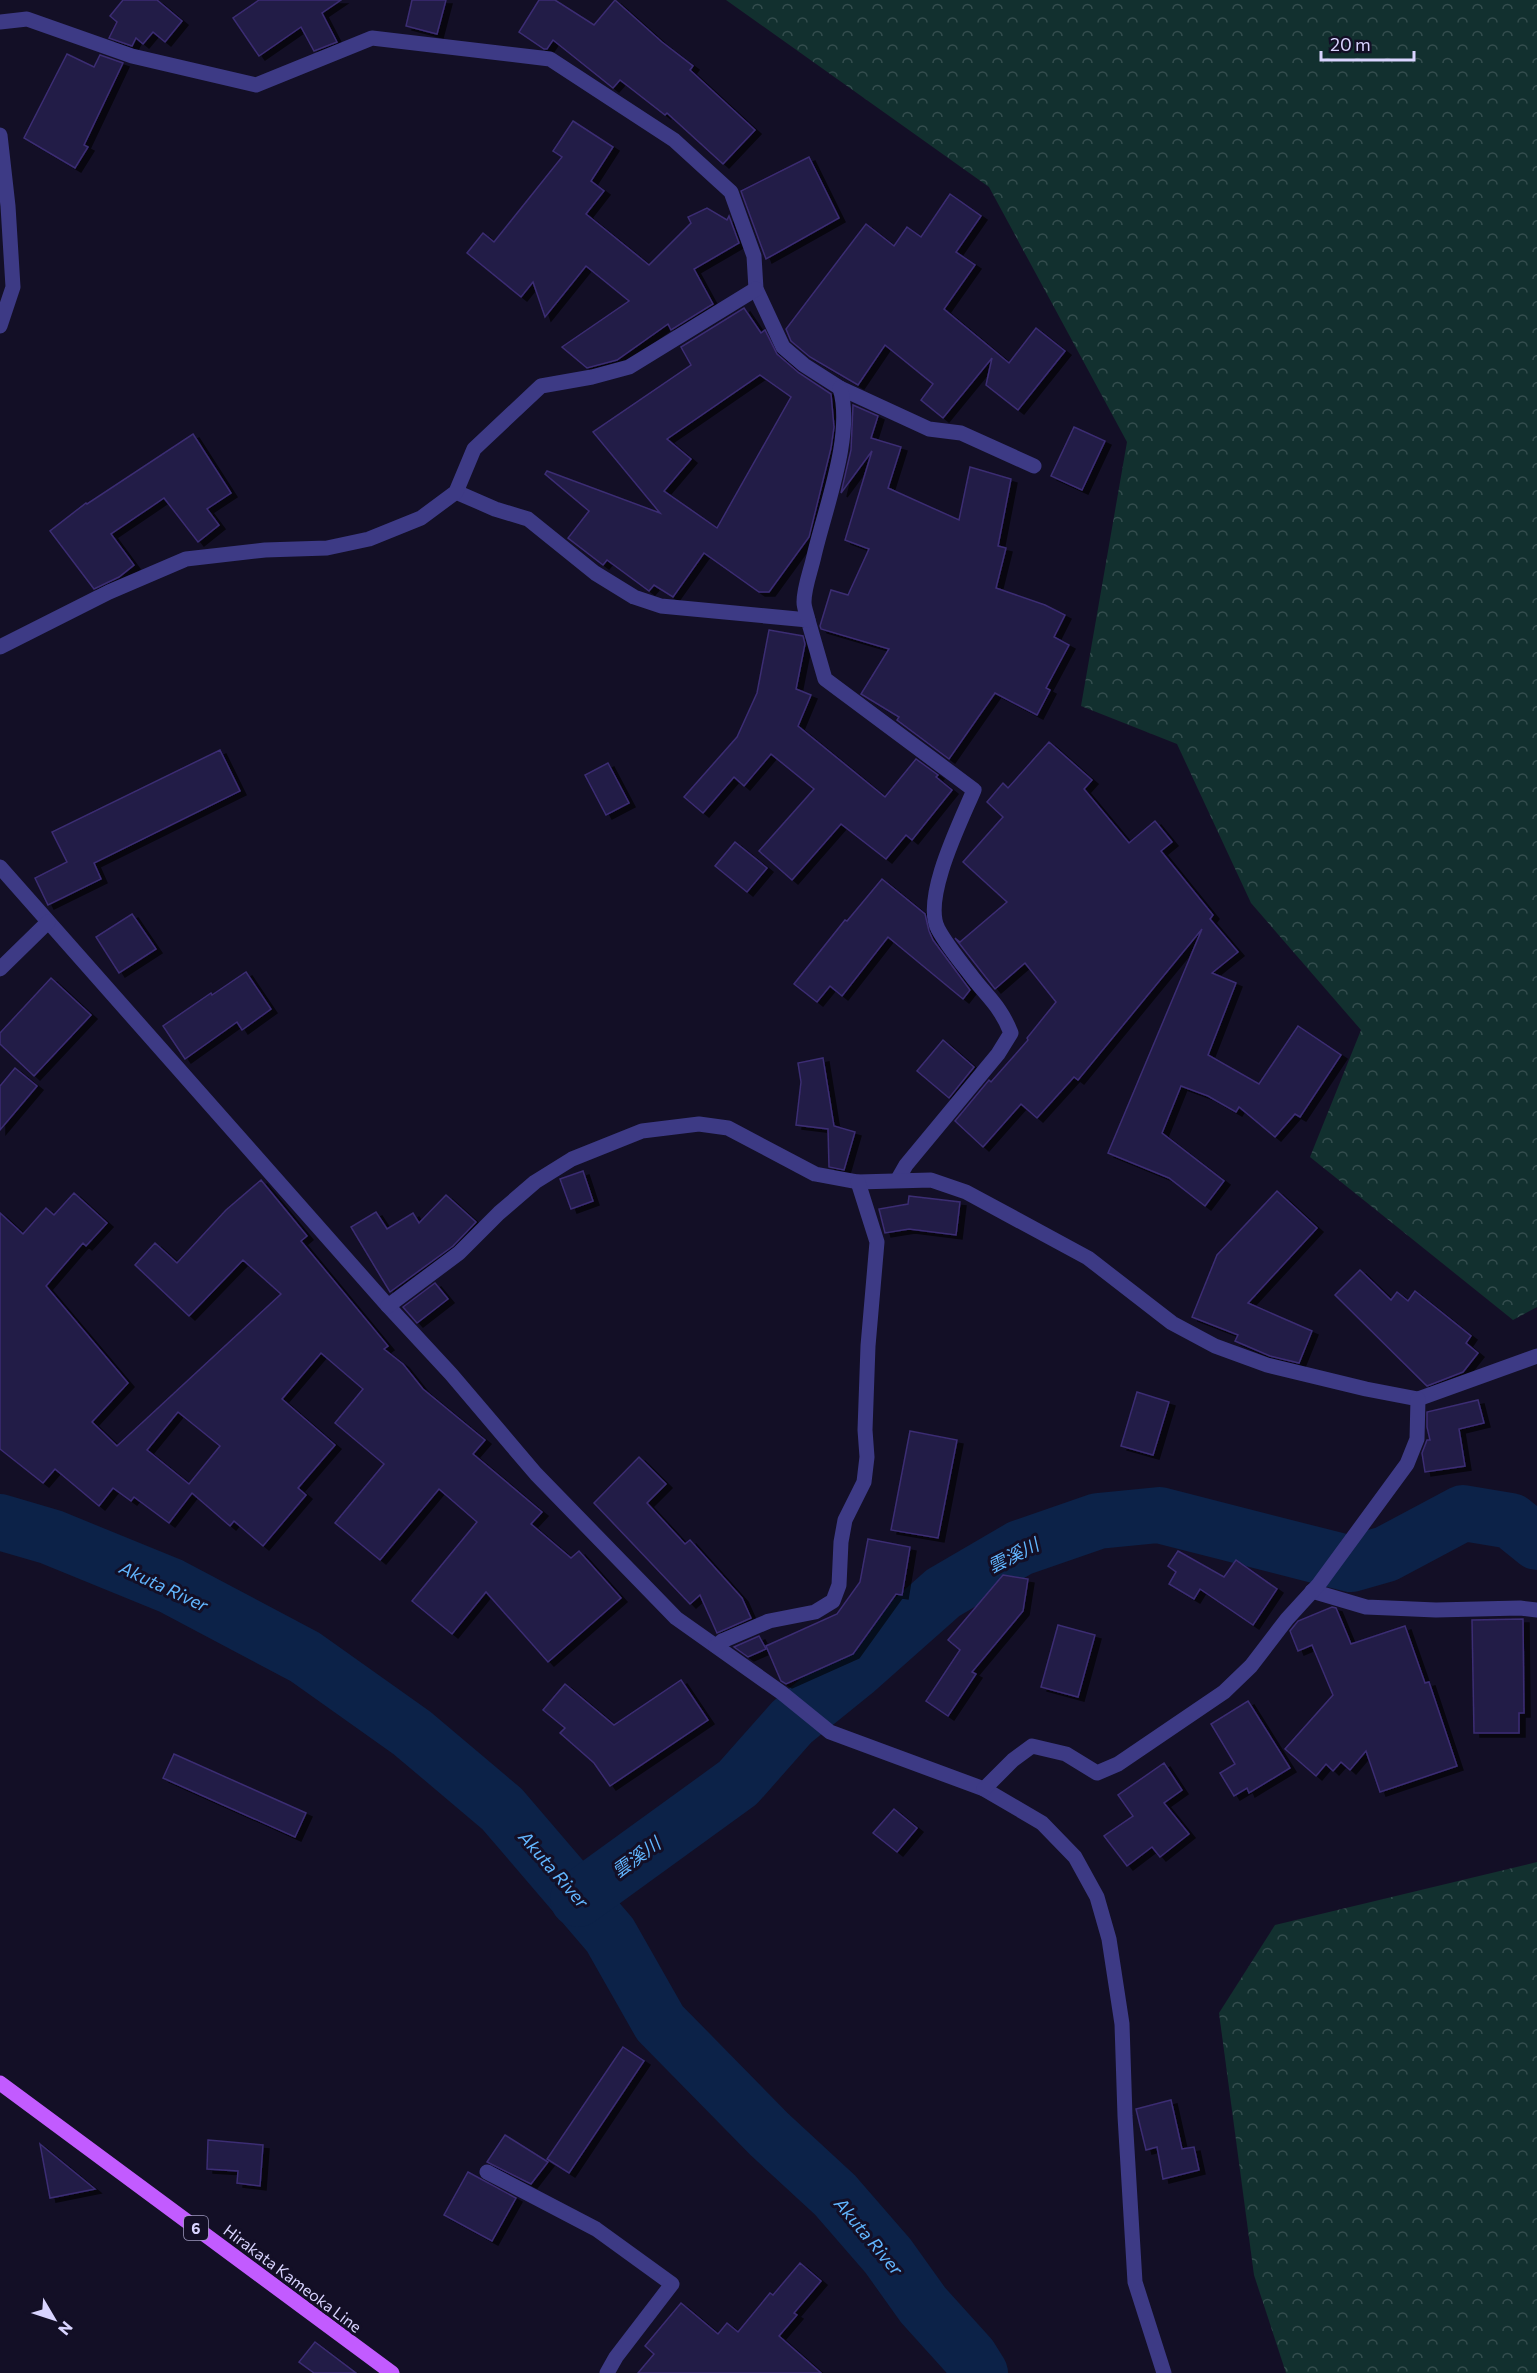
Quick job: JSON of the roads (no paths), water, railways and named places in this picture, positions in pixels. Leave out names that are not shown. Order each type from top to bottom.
[{"type":"main road","name":"Hirakata Kameoka Line","points":[[0,2083],[392,2373]]},
{"type":"street","points":[[0,22],[27,19],[132,56],[256,85],[372,38],[550,59],[674,140],[731,192],[754,256],[756,289],[783,347],[804,365],[840,388],[928,429],[961,433],[1034,466]]},
{"type":"street","points":[[0,135],[8,206],[13,287],[0,326]]},
{"type":"street","points":[[0,647],[109,592],[186,559],[265,550],[327,548],[369,539],[421,518],[456,492],[474,449],[541,386],[592,377],[629,367],[756,289]]},
{"type":"street","points":[[840,388],[845,403],[842,440],[835,482],[821,528],[804,602],[808,620],[825,679],[974,790],[943,865],[933,906],[937,928],[970,975],[1004,1013],[1011,1033],[998,1054],[906,1165],[898,1179]]},
{"type":"street","points":[[456,492],[495,509],[528,519],[595,573],[634,597],[661,606],[808,620]]},
{"type":"street","points":[[0,867],[536,1474],[676,1618],[782,1693],[818,1724],[830,1731],[984,1789],[1042,1823],[1075,1857],[1097,1897],[1108,1939],[1122,2024],[1135,2282],[1164,2373]]},
{"type":"street","points":[[0,969],[48,922]]},
{"type":"street","points":[[388,1306],[459,1253],[499,1213],[535,1182],[572,1159],[642,1131],[699,1124],[728,1128],[815,1174],[858,1182],[898,1179],[931,1180],[966,1192],[1088,1258],[1172,1323],[1215,1346],[1267,1365],[1418,1399],[1537,1356]]},
{"type":"street","points":[[716,1646],[722,1641],[769,1621],[814,1612],[833,1600],[839,1585],[841,1542],[846,1520],[864,1482],[867,1457],[865,1430],[868,1347],[877,1242],[858,1182]]},
{"type":"street","points":[[984,1789],[1013,1760],[1032,1746],[1066,1754],[1097,1773],[1118,1764],[1224,1692],[1251,1666],[1287,1619],[1315,1588],[1407,1464],[1417,1439],[1418,1399]]},
{"type":"street","points":[[1315,1588],[1366,1607],[1537,1610]]},
{"type":"street","points":[[487,2172],[596,2229],[672,2284],[616,2357],[607,2373]]},
{"type":"waterway","name":"雲溪川","points":[[578,1899],[738,1783],[792,1722],[855,1671],[943,1593],[1020,1548],[1098,1521],[1159,1515],[1351,1564],[1386,1554],[1463,1513],[1511,1521],[1537,1542]]},
{"type":"waterway","name":"Akuta River","points":[[0,1522],[51,1537],[171,1586],[305,1657],[412,1733],[502,1809],[610,1935],[660,2023],[769,2134],[835,2195],[888,2256],[923,2305],[970,2357],[980,2373]]}]
